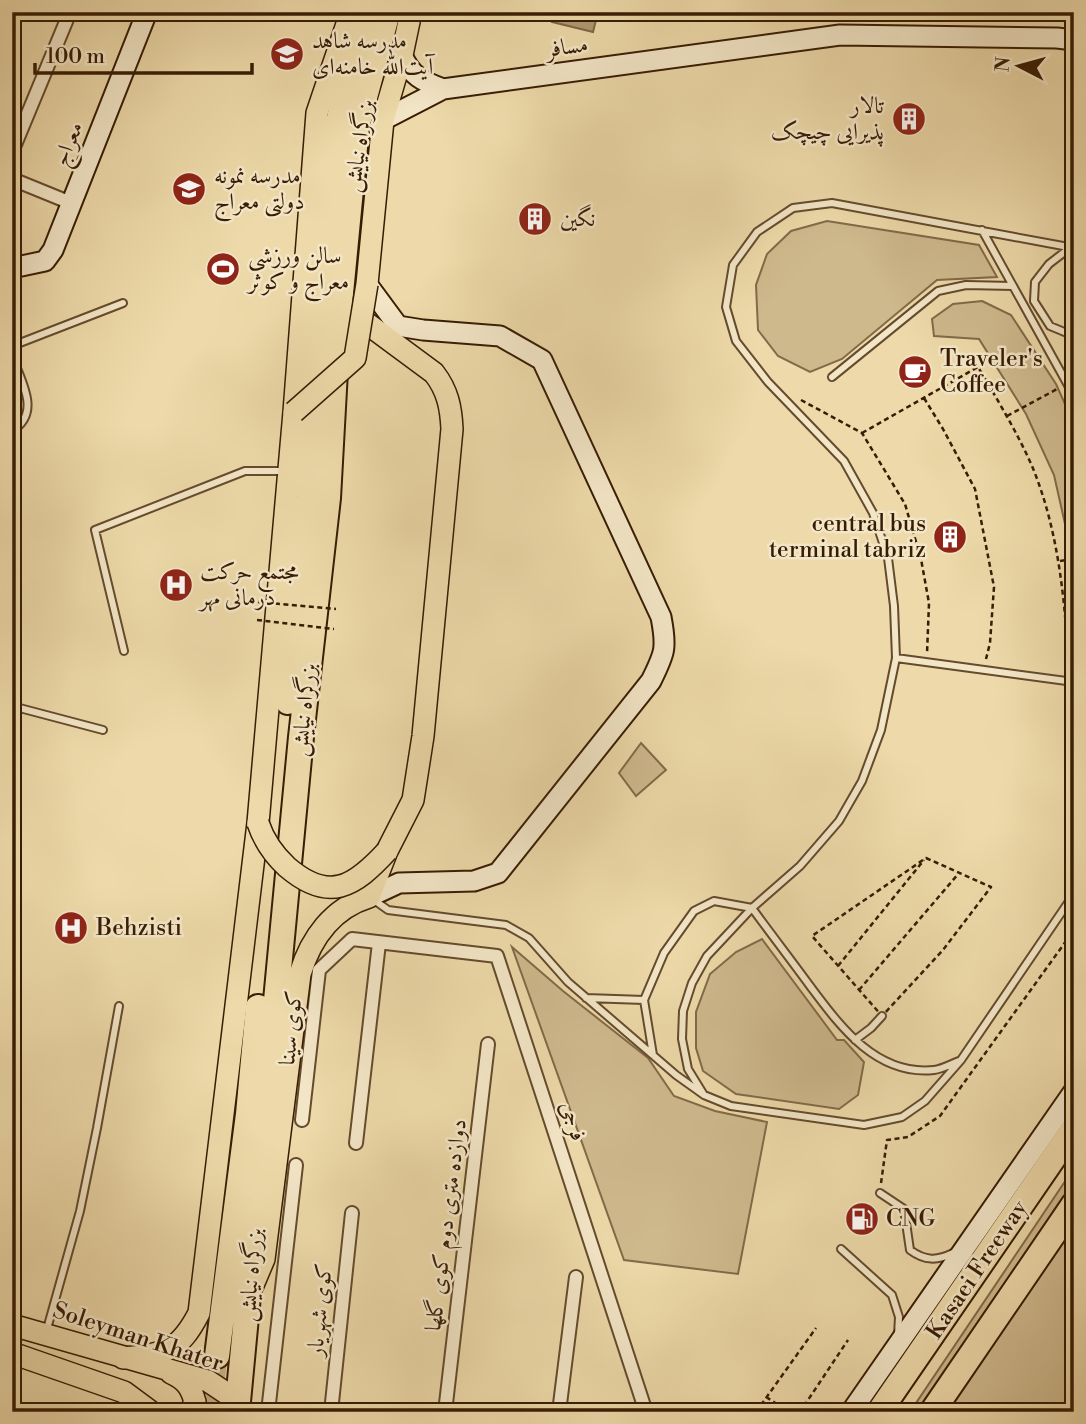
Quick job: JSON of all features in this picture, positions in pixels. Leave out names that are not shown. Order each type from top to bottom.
[{"type":"highway","name":"بزرگراه نیایش","points":[[217,1356],[248,1114],[307,497],[316,337],[338,122],[365,12]]},
{"type":"highway","name":"بزرگراه نیایش","points":[[237,1412],[298,764],[328,499],[337,335],[358,127],[388,12]]},
{"type":"highway","name":"Kasaei Freeway","points":[[879,1412],[1074,1128]]},
{"type":"highway","name":"Kasaei Freeway","points":[[932,1412],[1074,1204]]},
{"type":"main road","name":"بزرگراه نیایش","points":[[123,1358],[147,1356],[180,1343],[188,1335],[199,1313],[258,823],[317,113],[351,12]]},
{"type":"main road","points":[[294,412],[355,358],[367,284],[383,120],[411,12]]},
{"type":"main road","points":[[250,1293],[264,1259],[300,974],[307,949],[328,922],[352,902],[369,897],[387,851],[413,800],[423,736],[452,429],[451,404],[434,373],[361,319]]},
{"type":"main road","points":[[258,823],[264,841],[282,862],[303,880],[321,888],[342,886],[366,874],[387,851]]},
{"type":"main road","name":"Soleyman Khater","points":[[12,1325],[208,1381],[221,1388],[233,1400],[237,1412]]},
{"type":"main road","points":[[12,1353],[124,1392],[151,1412]]},
{"type":"main road","points":[[163,1369],[187,1382],[195,1402],[190,1412]]},
{"type":"main road","points":[[124,1392],[139,1412]]},
{"type":"street","points":[[12,152],[69,12]]},
{"type":"street","name":"معراج","points":[[12,268],[45,261],[53,250],[147,12]]},
{"type":"street","name":"مسافر","points":[[443,89],[840,35],[1074,40]]},
{"type":"street","points":[[402,55],[416,79],[443,89]]},
{"type":"street","points":[[383,120],[443,89]]},
{"type":"street","points":[[12,179],[71,204]]},
{"type":"street","points":[[367,284],[398,326],[500,336],[542,360],[661,617],[666,642],[661,661],[651,681],[498,873],[474,881],[399,883],[369,897]]},
{"type":"street","name":"کوی سینا","points":[[302,1120],[319,970],[352,939],[379,943]]},
{"type":"street","points":[[356,1143],[379,943]]},
{"type":"street","name":"فرجی","points":[[379,943],[497,956],[646,1412]]},
{"type":"street","name":"دوازده متری دوم کوی گلها","points":[[445,1412],[488,1044]]},
{"type":"street","points":[[851,1412],[1074,1091]]},
{"type":"street","points":[[268,1412],[296,1165]]},
{"type":"street","name":"کوی شهریار","points":[[331,1412],[352,1213]]},
{"type":"street","points":[[559,1412],[576,1277]]},
{"type":"lane","points":[[704,1095],[688,1069],[682,1039],[683,1011],[692,983],[707,956],[752,908],[800,866],[839,821],[862,781],[881,730],[896,658],[894,606],[888,558],[873,513],[844,461],[768,382],[736,341],[726,307],[733,265],[757,232],[793,208],[832,203],[1072,247]]},
{"type":"lane","points":[[982,230],[1074,396]]},
{"type":"lane","points":[[1072,247],[1049,264],[1035,282],[1034,300],[1050,326],[1074,336]]},
{"type":"lane","points":[[832,377],[938,291],[966,285],[1013,286]]},
{"type":"lane","points":[[12,345],[123,303]]},
{"type":"lane","points":[[12,356],[28,399],[25,419],[12,431]]},
{"type":"lane","points":[[124,651],[95,530],[246,471],[289,471]]},
{"type":"lane","points":[[896,658],[1072,682]]},
{"type":"lane","points":[[12,706],[103,730]]},
{"type":"lane","points":[[369,897],[388,910],[506,925],[529,938],[568,982],[704,1095],[732,1105],[864,1125],[902,1117],[925,1101],[961,1060],[1074,894]]},
{"type":"lane","points":[[653,1055],[644,1000],[664,953],[694,911],[714,901],[752,908],[837,1021],[870,1053],[910,1069],[934,1070],[961,1060]]},
{"type":"lane","points":[[586,998],[644,1000]]},
{"type":"lane","points":[[45,1335],[80,1211],[119,1006]]},
{"type":"lane","points":[[855,1040],[881,1016]]},
{"type":"lane","points":[[880,1193],[904,1209],[910,1250],[922,1258],[943,1258],[967,1246]]},
{"type":"lane","points":[[841,1249],[892,1295],[899,1317],[897,1345]]},
{"type":"path","points":[[862,433],[978,367],[1007,416],[1036,478],[1047,510],[1058,561],[1072,682]]},
{"type":"path","points":[[1007,416],[1068,383]]},
{"type":"path","points":[[924,398],[975,489],[994,587],[990,643],[984,670]]},
{"type":"path","points":[[1058,561],[1074,559]]},
{"type":"path","points":[[258,602],[336,610]]},
{"type":"path","points":[[257,620],[334,629]]},
{"type":"path","points":[[926,858],[991,887],[943,950],[881,1016],[812,936],[926,858]]},
{"type":"path","points":[[838,966],[926,858]]},
{"type":"path","points":[[859,990],[959,873]]},
{"type":"path","points":[[880,1193],[887,1140],[908,1137],[940,1116],[1074,930]]},
{"type":"path","points":[[756,1412],[816,1328]]},
{"type":"path","points":[[804,1406],[848,1340]]},
{"type":"path","points":[[766,1396],[785,1410],[793,1404],[804,1406],[808,1412]]},
{"type":"shaded area","points":[[554,12],[598,12],[593,32],[552,22]]},
{"type":"shaded area","points":[[827,221],[979,245],[997,277],[937,280],[842,359],[810,372],[778,356],[758,330],[756,285],[767,254],[791,231]]},
{"type":"shaded area","points":[[982,301],[1011,315],[1056,384],[1074,424],[1074,564],[1054,475],[1026,414],[979,339],[934,336],[932,319],[953,304]]},
{"type":"shaded area","points":[[641,743],[666,770],[636,796],[619,773]]},
{"type":"shaded area","points":[[762,939],[837,1040],[844,1040],[864,1062],[858,1095],[839,1109],[736,1094],[703,1071],[696,1048],[696,1012],[710,974],[736,952]]},
{"type":"shaded area","points":[[512,947],[648,1058],[674,1096],[715,1111],[767,1122],[738,1274],[624,1260]]},
{"type":"shaded area","points":[[1074,1168],[1074,1412],[910,1412]]},
{"type":"tunnel","points":[[210,1412],[217,1356]]},
{"type":"place","name":"مدرسه شاهد آیت‌الله خامنه‌ای","points":[[287,54]]},
{"type":"place","name":"تالار پذیرایی چیچک","points":[[909,119]]},
{"type":"place","name":"مدرسه نمونه دولتی معراج","points":[[189,189]]},
{"type":"place","name":"نگین","points":[[535,219]]},
{"type":"place","name":"سالن ورزشی معراج و کوثر","points":[[223,269]]},
{"type":"place","name":"Traveler's Coffee","points":[[915,372]]},
{"type":"place","name":"central bus terminal tabriz","points":[[950,537]]},
{"type":"place","name":"مجتمع حرکت درمانی مهر","points":[[176,585]]},
{"type":"place","name":"Behzisti","points":[[71,928]]},
{"type":"place","name":"CNG","points":[[862,1219]]}]
